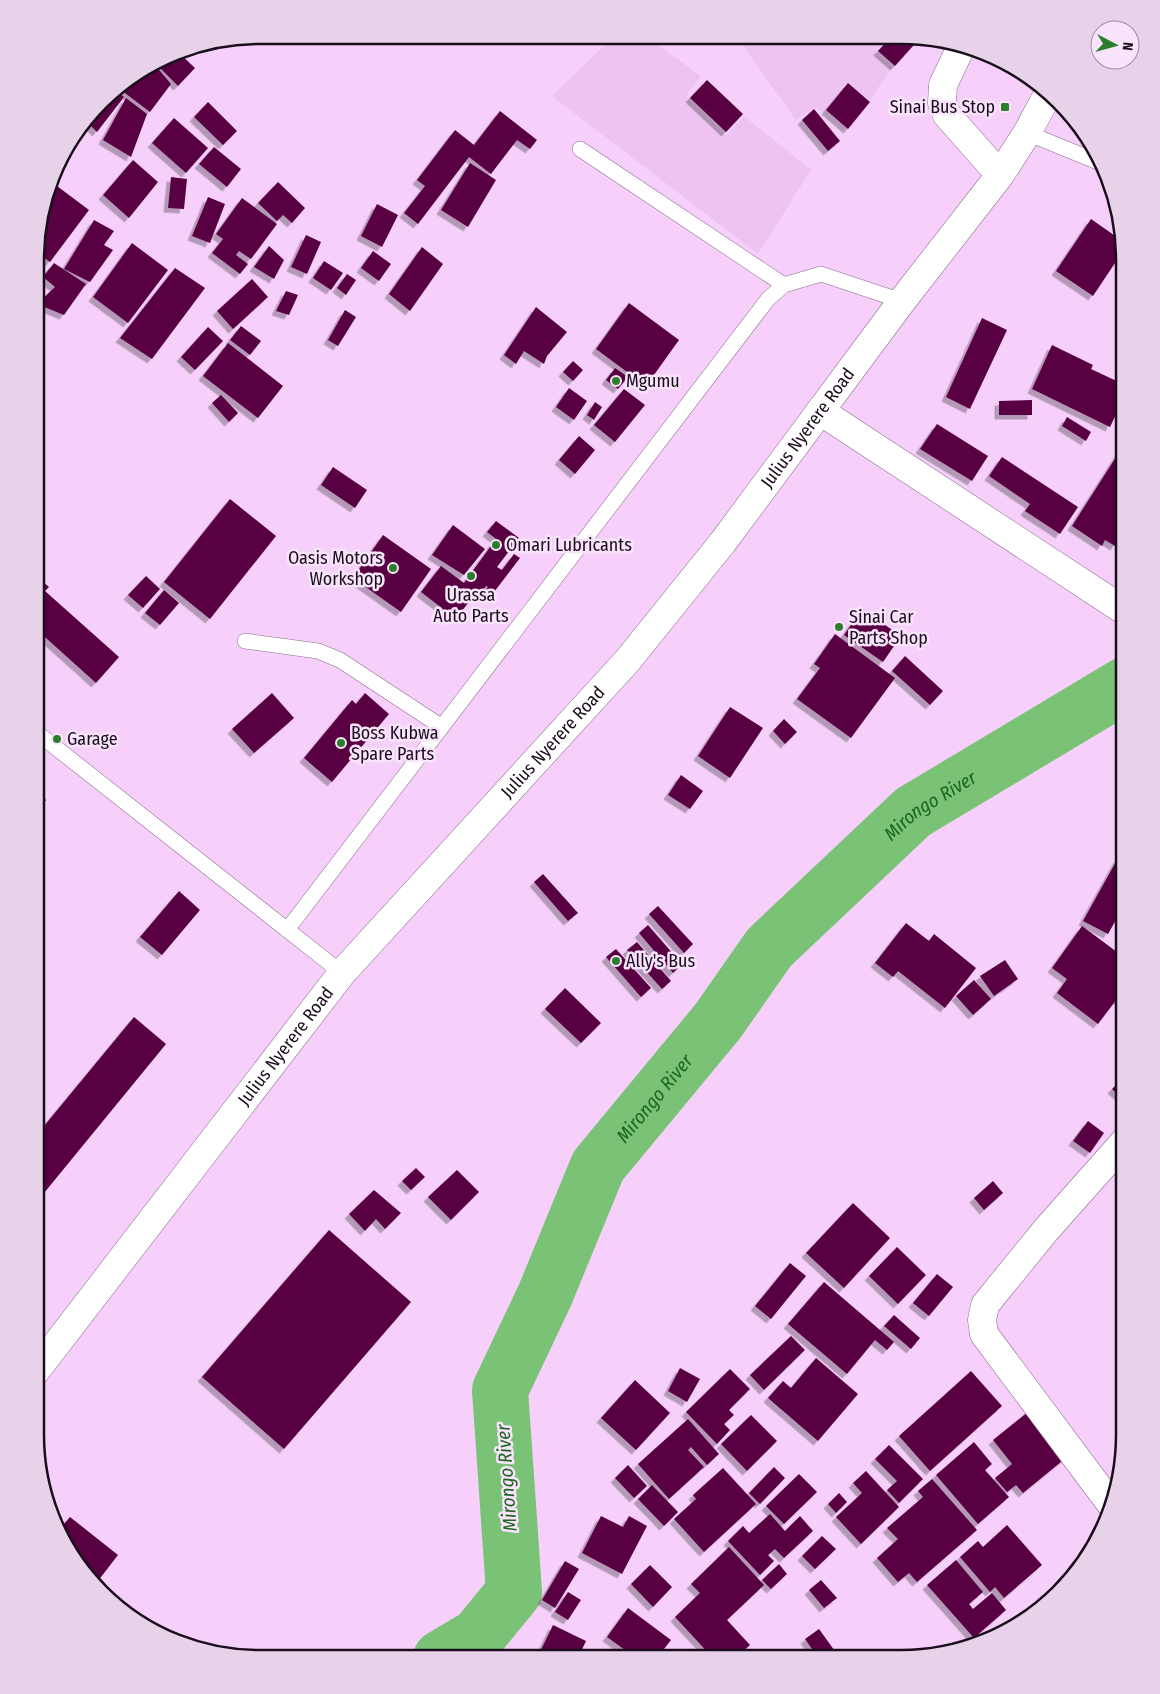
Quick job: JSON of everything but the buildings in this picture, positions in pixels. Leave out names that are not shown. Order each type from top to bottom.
[{"type":"main road","points":[[959,52],[943,85],[942,103],[947,115],[1000,174]]},
{"type":"main road","name":"Julius Nyerere Road","points":[[44,1360],[342,973],[628,660],[723,542],[1000,174],[1027,133],[1045,99]]},
{"type":"main road","points":[[820,411],[1116,606]]},
{"type":"main road","points":[[1107,1499],[984,1334],[982,1320],[985,1305],[1046,1230],[1116,1151]]},
{"type":"lane","points":[[1027,133],[1092,160]]},
{"type":"lane","points":[[580,149],[784,286]]},
{"type":"lane","points":[[286,930],[768,299],[784,286],[821,274],[902,302]]},
{"type":"lane","points":[[245,641],[318,651],[340,660],[442,727]]},
{"type":"lane","points":[[44,738],[342,973]]},
{"type":"shaded area","points":[[606,44],[657,44],[701,76],[686,96],[726,136],[744,116],[811,170],[758,254],[552,96]]},
{"type":"shaded area","points":[[742,44],[881,44],[875,53],[892,67],[870,100],[846,83],[823,113],[814,107],[796,120]]},
{"type":"waterway","name":"Mirongo River","points":[[454,1650],[478,1636],[514,1592],[500,1390],[545,1295],[598,1166],[718,1021],[769,948],[913,812],[1116,690]]},
{"type":"place","name":"Sinai Bus Stop","points":[[1005,107]]},
{"type":"place","name":"Mgumu","points":[[616,381]]},
{"type":"place","name":"Omari Lubricants","points":[[496,545]]},
{"type":"place","name":"Oasis Motors Workshop","points":[[393,568]]},
{"type":"place","name":"Urassa Auto Parts","points":[[471,576]]},
{"type":"place","name":"Sinai Car Parts Shop","points":[[839,627]]},
{"type":"place","name":"Garage","points":[[57,739]]},
{"type":"place","name":"Boss Kubwa Spare Parts","points":[[341,743]]},
{"type":"place","name":"Ally's Bus","points":[[616,961]]}]
